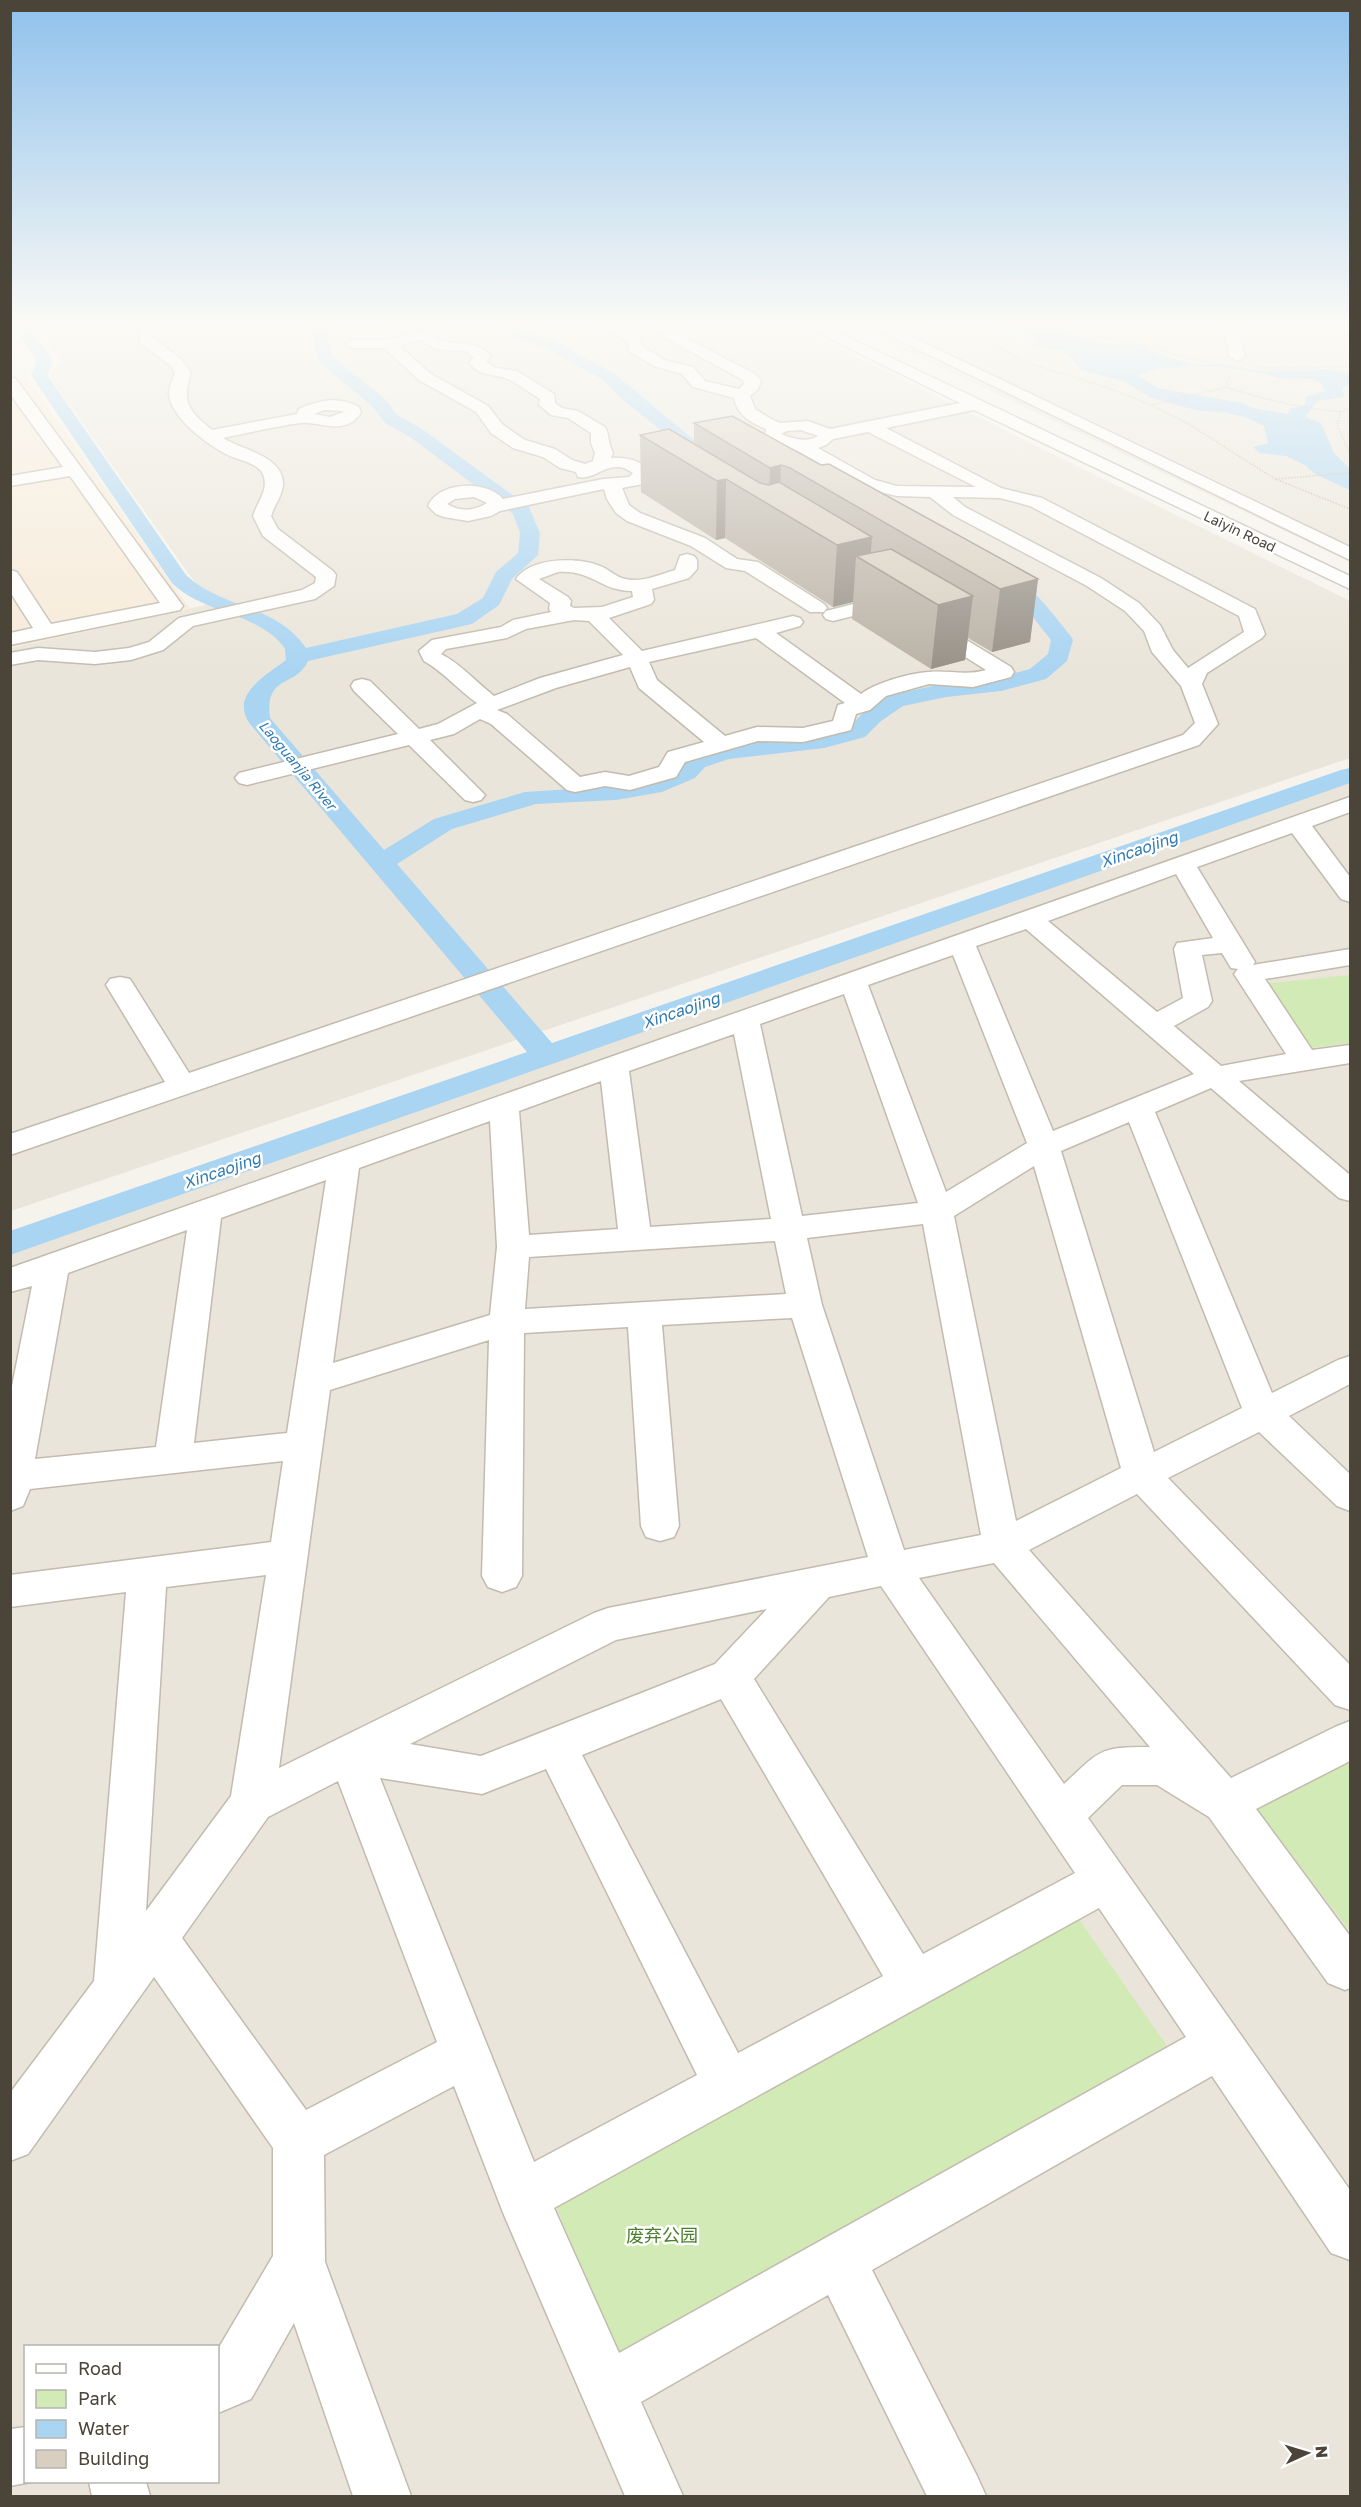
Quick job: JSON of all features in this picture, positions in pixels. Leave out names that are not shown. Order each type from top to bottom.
[{"type":"street","points":[[10,639],[173,606],[53,440]]},
{"type":"street","points":[[10,659],[38,654],[95,658],[130,654],[156,646],[186,622],[308,595],[324,586],[326,574],[270,532],[262,516],[265,503],[274,490],[274,479],[269,468],[255,458],[235,452],[218,440]]},
{"type":"street","points":[[513,440],[549,453],[566,464],[590,469],[644,469],[630,482],[607,484],[525,500],[489,500],[511,488],[590,469]]},
{"type":"street","points":[[599,440],[604,453],[590,469],[588,480],[607,484],[620,506],[657,530],[700,542],[726,559],[750,566],[793,609],[804,626],[819,626],[833,621],[825,611]]},
{"type":"street","points":[[804,440],[869,484],[897,491],[1000,492]]},
{"type":"street","points":[[807,440],[817,443],[822,440]]},
{"type":"street","points":[[897,440],[1000,492],[1036,502],[1248,614],[1255,634],[1198,669],[1191,684]]},
{"type":"street","name":"Laiyin Road","points":[[1049,440],[1350,583]]},
{"type":"street","points":[[1114,440],[1350,554]]},
{"type":"street","points":[[10,481],[75,470]]},
{"type":"street","points":[[10,1145],[1191,740],[1207,724],[1191,684],[1163,652],[1153,629],[1132,607],[1094,582],[959,511],[935,492]]},
{"type":"street","points":[[700,542],[687,543],[677,547],[674,551],[678,556],[687,560],[726,559]]},
{"type":"street","points":[[726,559],[728,571],[771,599],[793,609],[825,611],[889,601]]},
{"type":"street","points":[[570,615],[559,609],[561,601],[526,579],[536,571],[558,567],[579,567],[596,570],[603,578],[620,585],[641,586],[682,574],[687,569],[687,560]]},
{"type":"street","points":[[10,576],[46,632]]},
{"type":"street","points":[[641,586],[644,600],[621,609],[594,615],[570,615],[520,624],[507,632],[439,644],[430,651],[431,657],[446,665],[486,707],[575,785],[605,779],[630,783],[668,772],[676,757],[757,734],[803,735],[843,725],[846,710],[862,705],[878,691],[929,678],[973,681],[1004,672],[869,588]]},
{"type":"street","points":[[247,778],[446,729],[486,707],[548,683],[636,658],[760,631],[793,609]]},
{"type":"street","points":[[594,615],[636,658],[647,683],[722,744]]},
{"type":"street","points":[[760,631],[862,705]]},
{"type":"street","points":[[362,686],[473,795]]},
{"type":"street","points":[[10,1281],[1350,804]]},
{"type":"street","points":[[1297,823],[1350,894]]},
{"type":"street","points":[[1183,864],[1248,974],[1304,1060]]},
{"type":"street","points":[[1029,918],[1350,1191]]},
{"type":"street","points":[[962,942],[1044,1146],[1142,1475],[1350,1692]]},
{"type":"street","points":[[1155,1025],[1198,1001],[1187,949],[1230,944]]},
{"type":"street","points":[[1248,974],[1350,957]]},
{"type":"street","points":[[853,981],[937,1212],[1002,1546],[1225,1803],[1349,1968]]},
{"type":"street","points":[[120,985],[182,1086]]},
{"type":"street","points":[[745,1020],[805,1305],[891,1569],[1350,2234]]},
{"type":"street","points":[[513,1247],[788,1229],[937,1212],[1044,1146],[1215,1076],[1350,1054]]},
{"type":"street","points":[[614,1067],[635,1239]]},
{"type":"street","points":[[502,1575],[507,1322],[513,1247],[504,1106]]},
{"type":"street","points":[[1138,1107],[1263,1414],[1350,1496]]},
{"type":"street","points":[[252,1803],[344,1163]]},
{"type":"street","points":[[173,1459],[206,1212]]},
{"type":"street","points":[[52,1267],[12,1486],[173,1459],[303,1444]]},
{"type":"street","points":[[313,1382],[507,1322],[805,1305]]},
{"type":"street","points":[[644,1314],[660,1526]]},
{"type":"street","points":[[10,2136],[252,1803],[608,1625],[1002,1546],[1350,1369]]},
{"type":"street","points":[[10,1591],[288,1556]]},
{"type":"street","points":[[117,1990],[147,1574]]},
{"type":"street","points":[[350,1754],[482,1775],[730,1677],[816,1584]]},
{"type":"street","points":[[730,1677],[914,1984]]},
{"type":"street","points":[[1225,1803],[1350,1740]]},
{"type":"street","points":[[556,1746],[728,2085]]},
{"type":"street","points":[[350,1754],[522,2197],[654,2496]]},
{"type":"street","points":[[1061,1815],[1113,1766],[1163,1766],[1225,1803]]},
{"type":"street","points":[[522,2197],[1106,1880]]},
{"type":"street","points":[[154,1938],[298,2141],[299,2262],[382,2496]]},
{"type":"street","points":[[606,2391],[1220,2045]]},
{"type":"street","points":[[298,2141],[466,2053]]},
{"type":"street","points":[[838,2259],[957,2496]]},
{"type":"street","points":[[219,2385],[231,2379],[299,2262]]},
{"type":"path","points":[[1214,440],[1275,479],[1350,509]]},
{"type":"path","points":[[1344,440],[1350,454]]},
{"type":"path","points":[[1275,479],[1350,473]]},
{"type":"shaded area","points":[[10,440],[71,440],[190,609],[11,648]]},
{"type":"shaded area","points":[[94,440],[1025,440],[1350,601],[1350,758],[11,1211],[10,648],[210,604]]},
{"type":"shaded area","points":[[1094,440],[1350,440],[1350,562]]},
{"type":"shaded area","points":[[1350,782],[1350,2496],[11,2496],[10,1251]]},
{"type":"green space","points":[[1350,975],[1350,1043],[1308,1048],[1263,984]]},
{"type":"green space","points":[[1350,1760],[1350,1931],[1254,1806]]},
{"type":"green space","name":"废弃公园","points":[[1078,1918],[1169,2049],[620,2359],[551,2195]]},
{"type":"water","points":[[1267,440],[1328,440],[1334,453],[1350,469],[1350,490],[1315,474],[1305,465],[1286,456],[1260,453],[1253,447],[1268,443]]},
{"type":"building","points":[[648,440],[688,440],[760,483],[769,485],[779,482],[872,537],[837,545],[726,479],[717,481]]},
{"type":"building","points":[[723,440],[776,440],[821,465],[829,464],[1038,579],[1000,589],[790,468],[781,465],[770,468]]},
{"type":"building","points":[[891,549],[973,596],[938,605],[856,556]]},
{"type":"waterway","name":"Laoguanjia River","points":[[84,440],[179,579],[197,594],[259,619],[275,628],[288,638],[296,649],[297,662],[266,684],[257,697],[258,719],[381,863]]},
{"type":"waterway","points":[[299,656],[464,619],[492,601],[503,576],[528,555],[530,533],[522,511],[426,440]]},
{"type":"waterway","points":[[381,863],[443,824],[534,797],[616,793],[662,785],[686,773],[696,762],[726,752],[824,741],[857,732],[873,716],[895,701],[946,690],[1001,684],[1038,674],[1059,656],[1062,640],[1024,593],[998,578]]},
{"type":"waterway","name":"Xincaojing","points":[[10,1244],[1350,775]]},
{"type":"waterway","name":"Laoguanjia River","points":[[381,863],[547,1056]]}]
